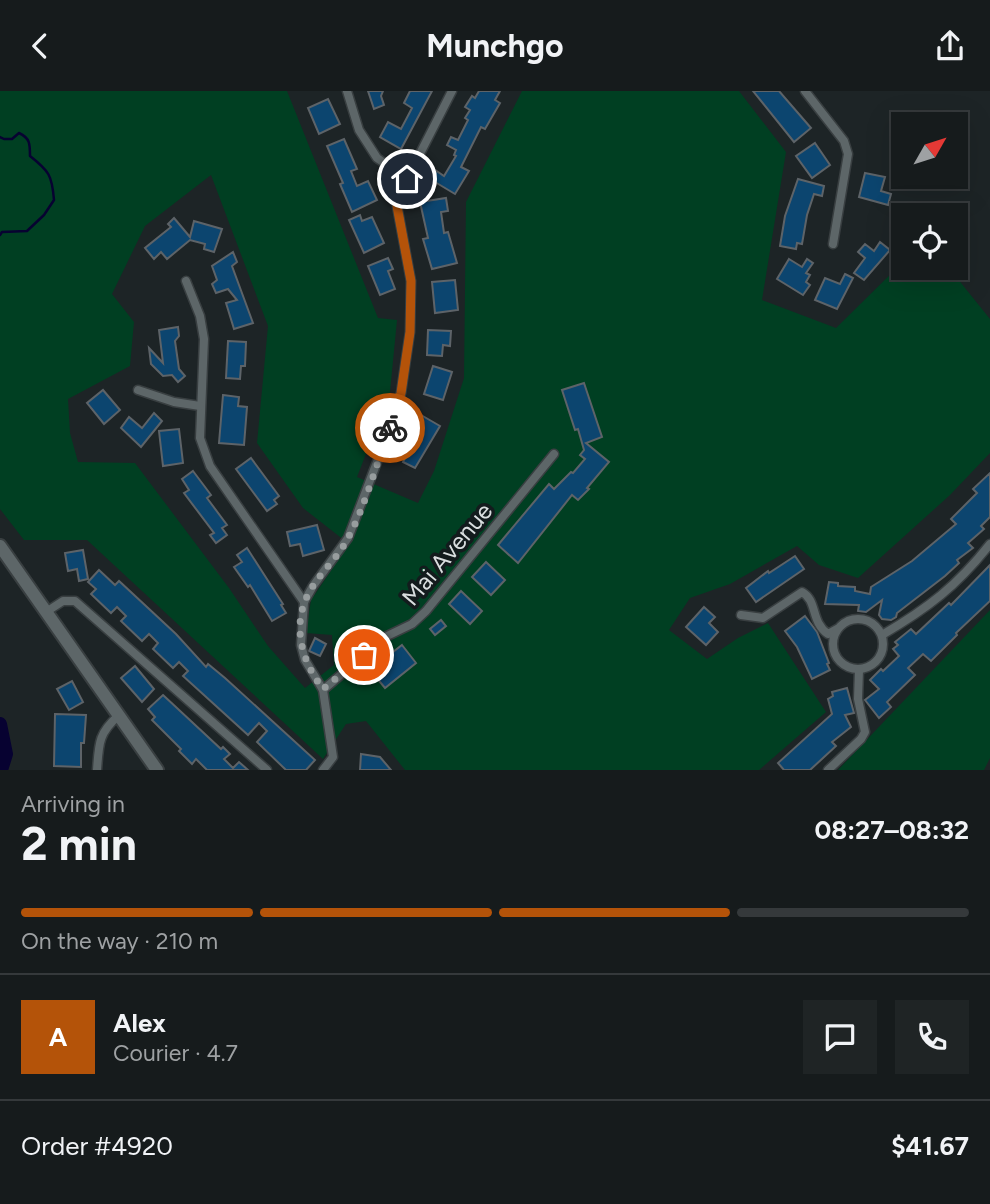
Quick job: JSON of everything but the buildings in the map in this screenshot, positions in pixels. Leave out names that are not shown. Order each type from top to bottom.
[{"type":"main road","points":[[0,546],[157,770]]},
{"type":"street","points":[[348,91],[359,130],[377,158],[407,179]]},
{"type":"street","points":[[323,770],[334,757],[323,689],[305,660],[300,645],[304,602],[348,538],[401,393],[410,332],[411,281],[397,206],[407,179],[453,91]]},
{"type":"street","points":[[805,91],[844,141],[848,154],[833,244]]},
{"type":"street","points":[[186,281],[200,316],[204,339],[200,438],[210,466],[304,602]]},
{"type":"street","points":[[138,390],[174,402],[200,406]]},
{"type":"street","name":"Mai Avenue","points":[[323,689],[385,637],[412,624],[426,611],[554,454]]},
{"type":"street","points":[[882,635],[922,612],[943,596],[990,544]]},
{"type":"street","points":[[741,615],[763,618],[802,592],[811,600],[820,628],[828,634],[842,624],[857,618],[872,623],[882,635],[884,643],[879,658],[874,664],[859,670],[851,669],[838,660],[832,645],[837,629]]},
{"type":"street","points":[[46,612],[62,601],[75,601],[267,770]]},
{"type":"street","points":[[828,770],[865,732],[858,699],[859,670]]},
{"type":"street","points":[[97,770],[100,739],[105,727],[118,716]]},
{"type":"green space","points":[[0,91],[287,91],[378,318],[397,320],[390,392],[357,477],[418,503],[434,471],[464,378],[466,202],[522,91],[739,91],[786,152],[762,300],[836,328],[891,274],[891,280],[959,280],[990,319],[990,453],[950,495],[858,578],[819,565],[797,546],[730,584],[690,598],[669,630],[707,659],[738,638],[768,623],[826,712],[759,770],[405,770],[366,721],[346,724],[323,759],[87,540],[24,540],[0,509]],"holes":[[[211,175],[268,326],[257,443],[303,508],[349,544],[311,600],[306,633],[332,635],[334,665],[305,688],[268,646],[229,588],[135,463],[78,462],[70,433],[68,399],[130,366],[134,322],[112,294],[145,226]]]},
{"type":"green space","points":[[990,610],[990,758],[984,770],[838,770]]},
{"type":"waterway","points":[[0,137],[12,139],[19,133],[27,139],[30,156],[48,174],[54,200],[44,215],[27,231],[2,232],[0,235]]},
{"type":"waterway","points":[[0,724],[6,754],[1,770]]},
{"type":"way so far","points":[[364,655],[323,689],[305,660],[300,645],[300,632],[304,602],[348,538],[390,428]]},
{"type":"route","points":[[390,428],[401,393],[410,332],[411,281],[397,206],[407,179]]}]
